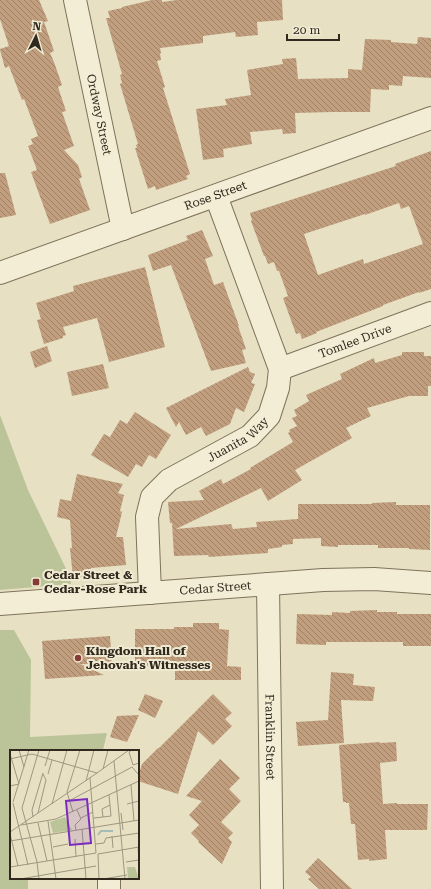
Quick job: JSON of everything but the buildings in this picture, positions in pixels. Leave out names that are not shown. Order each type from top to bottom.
[{"type":"street","name":"Ordway Street","points":[[75,0],[123,229]]},
{"type":"street","name":"Rose Street","points":[[0,273],[431,118]]},
{"type":"street","name":"Juanita Way","points":[[150,593],[147,517],[152,497],[169,480],[250,436],[269,416],[278,388],[280,369],[216,196]]},
{"type":"street","name":"Tomlee Drive","points":[[280,369],[431,313]]},
{"type":"street","name":"Cedar Street","points":[[0,604],[323,580],[374,579],[431,583]]},
{"type":"street","name":"Franklin Street","points":[[268,584],[272,889]]},
{"type":"green space","points":[[0,415],[28,490],[71,579],[71,584],[0,590]]},
{"type":"green space","points":[[0,630],[14,630],[31,660],[30,737],[107,733],[103,750],[10,750],[10,879],[28,879],[28,889],[0,889]]},
{"type":"place","name":"Cedar Street & Cedar-Rose Park","points":[[36,582]]},
{"type":"place","name":"Kingdom Hall of Jehovah's Witnesses","points":[[78,658]]}]
